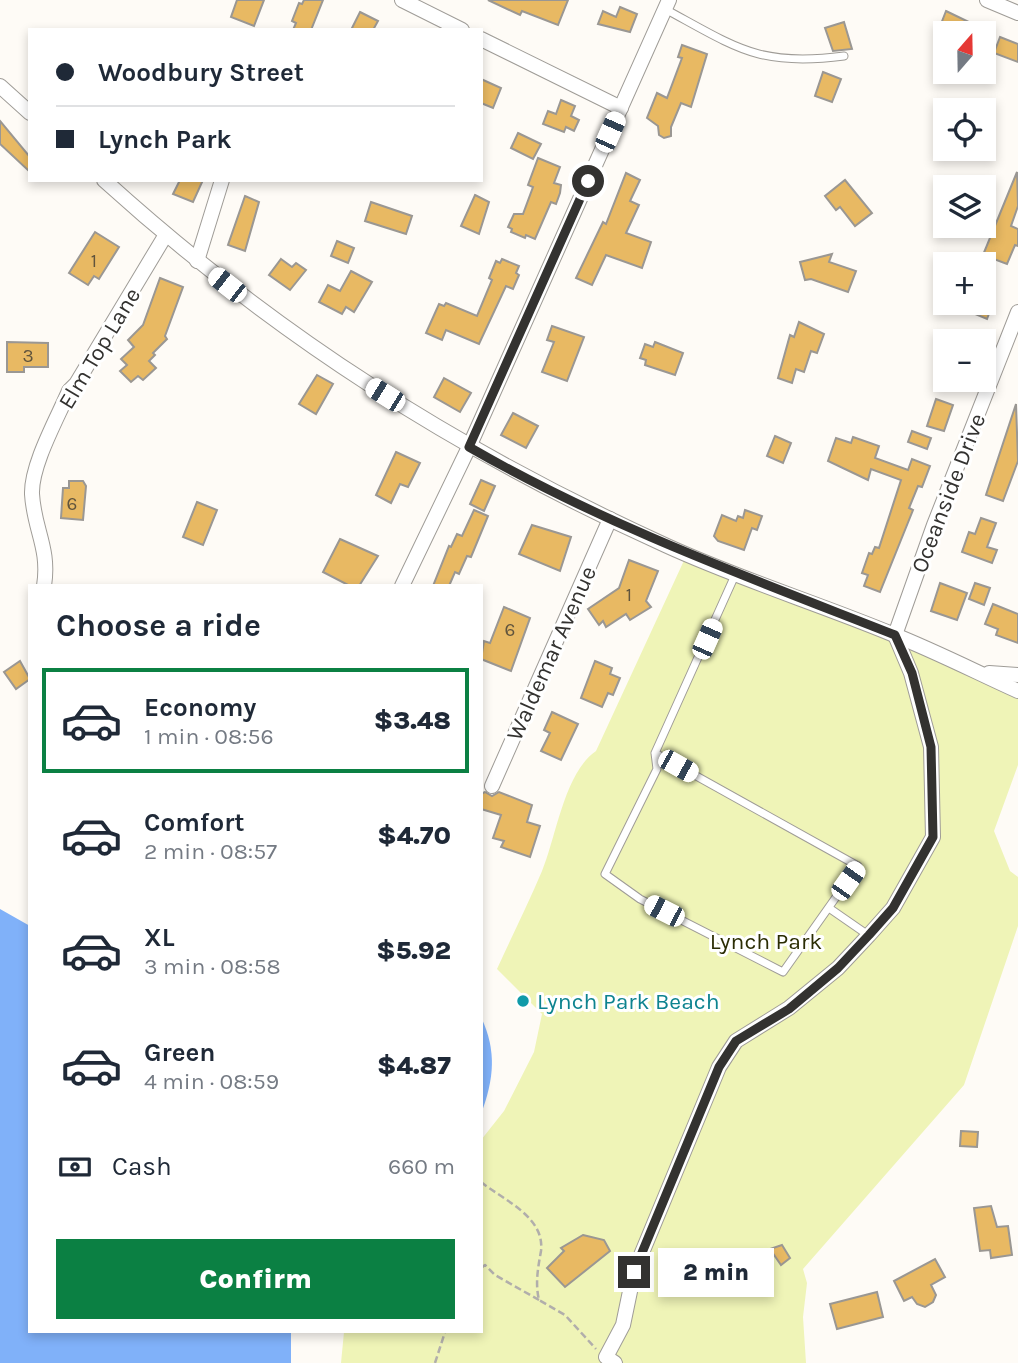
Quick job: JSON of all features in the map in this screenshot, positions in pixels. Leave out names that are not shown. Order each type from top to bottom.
[{"type":"street","points":[[402,0],[458,28]]},
{"type":"street","points":[[987,0],[1018,13]]},
{"type":"street","points":[[403,584],[469,447],[667,4]]},
{"type":"street","points":[[483,40],[621,108]]},
{"type":"street","points":[[0,86],[28,111]]},
{"type":"street","points":[[106,182],[165,236],[332,362],[469,447],[610,519],[736,573],[895,635],[1018,691]]},
{"type":"street","points":[[197,261],[221,182]]},
{"type":"street","name":"Elm Top Lane","points":[[44,584],[48,565],[32,492],[40,461],[69,391],[76,384],[165,236]]},
{"type":"street","name":"Oceanside Drive","points":[[895,635],[934,525],[1017,315]]},
{"type":"street","name":"Waldemar Avenue","points":[[492,786],[610,519]]},
{"type":"street","points":[[607,1361],[623,1325],[634,1272],[719,1067],[736,1041],[789,1009],[838,968],[869,935],[893,908],[933,837],[931,747],[912,673],[895,635]]},
{"type":"street","points":[[977,672],[1018,675]]},
{"type":"lane","points":[[667,4],[750,54],[769,59],[844,56]]},
{"type":"lane","points":[[655,753],[858,866],[783,972],[640,899],[605,874],[657,769],[655,753],[736,573]]},
{"type":"lane","points":[[829,908],[869,935]]},
{"type":"path","points":[[483,1183],[533,1220],[542,1237],[536,1288],[539,1300]]},
{"type":"path","points":[[483,1266],[485,1265],[495,1275],[565,1315],[607,1361]]},
{"type":"path","points":[[435,1363],[445,1333]]},
{"type":"green space","name":"Lynch Park","points":[[687,554],[1018,691],[1018,765],[994,831],[1010,871],[1018,877],[1018,926],[964,1085],[803,1269],[807,1283],[803,1317],[806,1363],[341,1363],[344,1333],[483,1333],[483,1137],[504,1111],[534,1052],[542,1014],[497,969],[542,871],[562,807],[576,774],[596,751]]},
{"type":"water","points":[[0,909],[28,925],[28,1333],[291,1333],[291,1363],[0,1363]]},
{"type":"water","points":[[483,1022],[491,1053],[489,1089],[483,1108]]},
{"type":"building","points":[[237,0],[264,0],[254,26],[231,17]]},
{"type":"building","points":[[304,0],[323,0],[312,28],[294,28],[296,23],[292,21],[299,3],[302,4]]},
{"type":"building","points":[[488,0],[568,0],[558,25],[522,11],[520,15]]},
{"type":"building","points":[[620,7],[637,14],[630,32],[598,24],[603,11],[616,17]]},
{"type":"building","points":[[946,11],[967,21],[942,21]]},
{"type":"building","points":[[360,12],[378,21],[374,28],[352,28]]},
{"type":"building","points":[[844,22],[852,49],[833,51],[825,28]]},
{"type":"building","points":[[1000,37],[1018,44],[1018,62],[996,54]]},
{"type":"building","points":[[682,45],[707,54],[691,107],[681,103],[671,127],[671,136],[664,138],[659,135],[658,126],[647,118],[657,93],[667,98],[682,58],[678,57]]},
{"type":"building","points":[[823,72],[841,79],[832,102],[815,96]]},
{"type":"building","points":[[483,80],[501,88],[493,108],[483,104]]},
{"type":"building","points":[[561,100],[575,106],[571,116],[579,120],[574,131],[566,127],[564,132],[543,124],[548,111],[556,114]]},
{"type":"building","points":[[0,121],[28,155],[28,170],[0,144]]},
{"type":"building","points":[[518,133],[541,144],[533,159],[511,148]]},
{"type":"building","points":[[538,158],[560,167],[554,183],[561,185],[556,204],[551,202],[535,239],[511,232],[512,229],[508,227],[514,214],[523,214],[533,187],[528,185]]},
{"type":"building","points":[[1017,172],[1018,206],[1011,226],[1018,229],[1018,246],[1015,245],[1007,264],[996,260],[996,252],[984,252],[990,238],[996,238],[996,223]]},
{"type":"building","points":[[626,173],[640,180],[630,201],[639,205],[626,233],[651,242],[642,268],[606,255],[592,285],[576,278],[603,222],[606,224]]},
{"type":"building","points":[[845,180],[872,213],[855,226],[840,207],[836,210],[825,196]]},
{"type":"building","points":[[179,182],[202,182],[193,202],[173,194]]},
{"type":"building","points":[[475,195],[489,202],[479,234],[461,226]]},
{"type":"building","points":[[245,196],[259,202],[245,251],[228,245]]},
{"type":"building","points":[[371,202],[412,216],[406,234],[365,221]]},
{"type":"building","points":[[95,232],[119,247],[99,279],[94,276],[88,285],[69,273]]},
{"type":"building","points":[[337,241],[354,248],[348,263],[331,256]]},
{"type":"building","points":[[832,254],[829,262],[856,271],[848,292],[811,279],[805,280],[800,262]]},
{"type":"building","points":[[281,259],[292,267],[296,263],[306,270],[290,290],[269,275]]},
{"type":"building","points":[[502,259],[519,266],[516,273],[519,275],[513,289],[506,286],[479,344],[446,330],[442,340],[426,333],[439,304],[444,306],[446,303],[477,316],[492,280],[489,278],[496,261],[500,263]]},
{"type":"building","points":[[351,271],[372,282],[354,312],[346,307],[342,314],[319,302],[328,285],[340,291]]},
{"type":"building","points":[[160,278],[183,287],[165,336],[167,339],[149,361],[156,368],[143,380],[138,376],[131,382],[120,371],[127,365],[121,359],[134,347],[128,340],[143,325]]},
{"type":"building","points":[[799,322],[824,334],[817,353],[811,351],[804,372],[796,369],[792,383],[778,378],[790,335],[794,337]]},
{"type":"building","points":[[552,326],[584,337],[567,381],[542,372],[554,342],[547,340]]},
{"type":"building","points":[[7,342],[48,343],[48,367],[24,367],[24,372],[7,372]]},
{"type":"building","points":[[655,342],[683,353],[675,375],[645,365],[646,360],[640,358],[645,344],[653,347]]},
{"type":"building","points":[[317,375],[333,384],[316,414],[299,404]]},
{"type":"building","points":[[444,378],[471,393],[460,412],[434,397]]},
{"type":"building","points":[[936,399],[953,405],[944,431],[927,426]]},
{"type":"building","points":[[1016,404],[1018,461],[1003,501],[986,495]]},
{"type":"building","points":[[513,413],[538,426],[526,448],[501,435]]},
{"type":"building","points":[[912,431],[931,438],[927,449],[908,442]]},
{"type":"building","points":[[775,436],[791,443],[783,463],[767,456]]},
{"type":"building","points":[[853,437],[879,446],[875,458],[908,470],[912,459],[930,466],[922,487],[918,486],[909,508],[913,510],[880,592],[864,586],[868,575],[862,573],[869,553],[872,554],[875,547],[879,548],[901,480],[871,469],[868,480],[828,461],[836,438],[851,443]]},
{"type":"building","points":[[396,452],[420,463],[408,487],[400,484],[391,503],[376,495]]},
{"type":"building","points":[[481,480],[495,486],[484,511],[470,504]]},
{"type":"building","points":[[69,481],[83,481],[86,486],[83,520],[61,518],[63,488],[69,488]]},
{"type":"building","points":[[197,502],[217,510],[203,545],[183,537]]},
{"type":"building","points":[[474,510],[488,516],[471,557],[467,556],[459,574],[455,572],[450,584],[434,584],[449,546],[451,547],[457,534],[462,536]]},
{"type":"building","points":[[745,510],[762,516],[757,530],[752,528],[744,550],[718,541],[714,536],[722,515],[736,521],[738,516],[743,518]]},
{"type":"building","points":[[981,518],[996,523],[987,547],[997,550],[992,563],[962,552],[969,532],[975,534]]},
{"type":"building","points":[[532,525],[571,537],[560,571],[519,554]]},
{"type":"building","points":[[340,539],[378,556],[360,584],[346,584],[323,572]]},
{"type":"building","points":[[629,560],[658,571],[646,601],[651,607],[630,620],[626,614],[606,627],[603,621],[599,625],[588,609],[619,588]]},
{"type":"building","points":[[940,583],[967,593],[957,620],[931,611]]},
{"type":"building","points":[[975,583],[990,588],[984,605],[969,599]]},
{"type":"building","points":[[993,604],[1018,614],[1018,643],[996,635],[998,629],[985,624]]},
{"type":"building","points":[[504,607],[530,618],[511,671],[483,660],[484,641],[490,643]]},
{"type":"building","points":[[20,661],[28,680],[16,689],[4,672]]},
{"type":"building","points":[[595,661],[612,668],[610,674],[620,678],[613,695],[608,693],[602,707],[581,698]]},
{"type":"building","points":[[552,712],[578,724],[561,760],[541,751],[550,733],[544,730]]},
{"type":"building","points":[[499,792],[532,805],[527,822],[540,826],[530,857],[501,847],[504,841],[493,838],[501,815],[483,810],[483,793],[492,796]]},
{"type":"building","points":[[961,1131],[978,1132],[977,1147],[960,1146]]},
{"type":"building","points":[[991,1206],[997,1227],[1008,1226],[1012,1255],[991,1258],[990,1250],[980,1251],[974,1208]]},
{"type":"building","points":[[583,1235],[604,1240],[610,1251],[565,1287],[547,1268],[564,1251],[561,1248]]},
{"type":"building","points":[[782,1245],[790,1258],[781,1265],[770,1249]]},
{"type":"building","points":[[935,1259],[945,1277],[931,1285],[936,1295],[933,1302],[925,1307],[917,1304],[912,1297],[904,1301],[894,1281]]},
{"type":"building","points":[[877,1292],[883,1317],[837,1329],[830,1304]]},
{"type":"place","name":"Lynch Park Beach","points":[[523,1001]]},
{"type":"route","points":[[588,181],[469,447],[554,492],[667,546],[895,635],[912,673],[931,747],[933,837],[920,865],[893,908],[838,968],[789,1009],[736,1041],[719,1067],[634,1272]]}]
